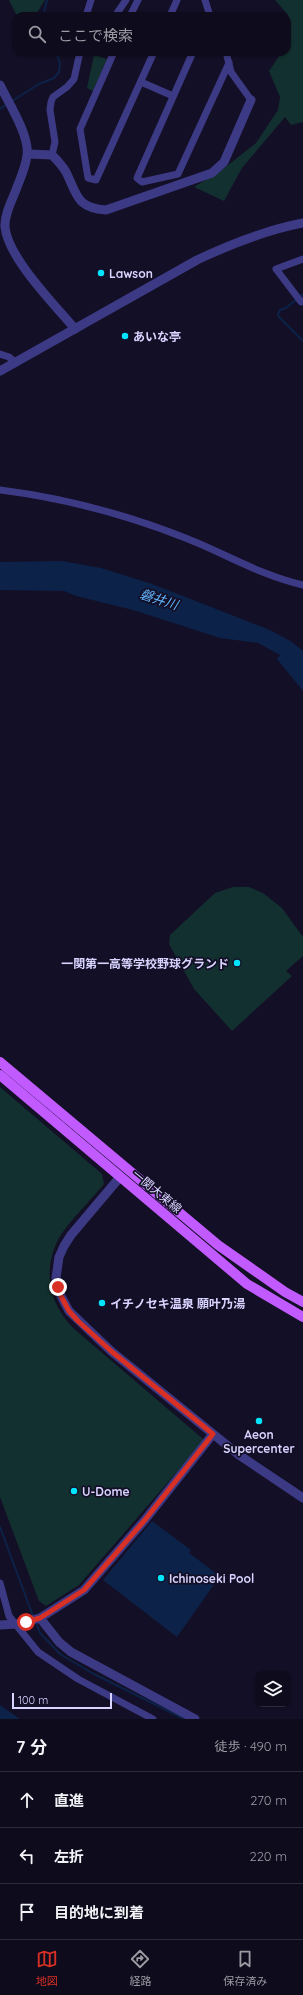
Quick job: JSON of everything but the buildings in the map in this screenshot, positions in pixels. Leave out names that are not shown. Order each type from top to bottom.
[{"type":"main road","name":"一関大東線","points":[[0,1062],[218,1245],[285,1292],[303,1302]]},
{"type":"main road","name":"一関大東線","points":[[0,1075],[247,1284],[303,1317]]},
{"type":"street","points":[[87,12],[91,0]]},
{"type":"street","points":[[118,12],[126,0]]},
{"type":"street","points":[[132,12],[138,0]]},
{"type":"street","points":[[172,12],[177,0]]},
{"type":"street","points":[[205,0],[209,12]]},
{"type":"street","points":[[52,155],[55,142],[50,110],[51,102],[53,97],[67,87],[74,79],[79,56]]},
{"type":"street","points":[[112,56],[80,129],[88,178],[96,180],[152,56]]},
{"type":"street","points":[[191,56],[137,178],[142,182],[178,174],[229,63]]},
{"type":"street","points":[[28,154],[52,155],[66,172],[74,192],[81,201],[92,208],[106,210],[212,173],[224,162],[251,100],[231,72],[227,56]]},
{"type":"street","points":[[141,82],[173,96]]},
{"type":"street","points":[[0,85],[23,134],[28,154],[22,175],[6,214],[5,227],[8,237],[30,275],[75,329]]},
{"type":"street","points":[[0,371],[197,260],[223,248],[270,231],[303,223]]},
{"type":"street","points":[[303,259],[276,270],[301,302],[303,301]]},
{"type":"street","points":[[0,354],[9,357],[16,363]]},
{"type":"street","points":[[0,490],[26,493],[99,509],[187,539],[281,580],[303,585]]},
{"type":"street","points":[[120,1177],[64,1246],[59,1258],[56,1278],[61,1296],[69,1311],[87,1330],[239,1455],[303,1498]]},
{"type":"street","points":[[0,1625],[16,1624],[40,1618],[84,1590],[144,1521],[213,1434]]},
{"type":"street","points":[[0,1583],[9,1616],[38,1652],[78,1679],[153,1719]]},
{"type":"street","points":[[40,1618],[59,1642],[71,1652],[195,1719]]},
{"type":"green space","points":[[9,0],[45,0],[38,12],[15,12]]},
{"type":"green space","points":[[275,0],[303,0],[303,122],[291,125],[285,117],[242,168],[224,201],[194,187],[223,169],[256,143],[278,110],[280,97],[269,71],[279,56],[291,56],[291,12],[285,12]]},
{"type":"green space","points":[[94,56],[107,59],[93,91],[87,88]]},
{"type":"green space","name":"一関第一高等学校野球グランド","points":[[233,887],[249,887],[263,893],[282,908],[303,937],[303,956],[286,971],[292,976],[232,1031],[194,989],[169,944],[170,935],[215,893]]},
{"type":"green space","points":[[0,1087],[102,1174],[104,1184],[68,1225],[59,1238],[54,1250],[50,1274],[51,1286],[58,1308],[73,1328],[203,1439],[202,1443],[79,1585],[46,1606],[39,1601],[0,1497]]},
{"type":"water","name":"磐井川","points":[[62,561],[101,568],[152,584],[270,630],[292,642],[303,651],[303,691],[277,659],[280,655],[258,643],[220,638],[133,610],[76,596],[64,591],[0,590],[0,562]]},
{"type":"water","name":"Ichinoseki Pool","points":[[152,1521],[191,1550],[189,1553],[220,1576],[177,1637],[103,1580]]},
{"type":"water","points":[[0,1705],[20,1719],[0,1719]]},
{"type":"waterway","points":[[44,12],[47,0]]},
{"type":"waterway","points":[[12,101],[39,84],[54,78],[59,72],[60,63],[57,56]]},
{"type":"waterway","points":[[0,109],[7,104]]},
{"type":"waterway","points":[[303,294],[286,308],[280,310],[278,314],[279,317],[303,341]]},
{"type":"waterway","points":[[0,1527],[33,1616]]},
{"type":"waterway","points":[[36,1622],[40,1633],[60,1654],[92,1673],[184,1719]]},
{"type":"place","name":"Lawson","points":[[101,273]]},
{"type":"place","name":"あいな亭","points":[[125,336]]},
{"type":"place","name":"一関第一高等学校野球グランド","points":[[237,963]]},
{"type":"place","name":"イチノセキ温泉 願叶乃湯","points":[[102,1303]]},
{"type":"place","name":"Aeon Supercenter","points":[[259,1421]]},
{"type":"place","name":"U-Dome","points":[[74,1491]]},
{"type":"place","name":"Ichinoseki Pool","points":[[161,1578]]},
{"type":"route","points":[[26,1622],[40,1618],[84,1590],[144,1521],[213,1434],[111,1351],[78,1321],[69,1311],[58,1287]]}]
